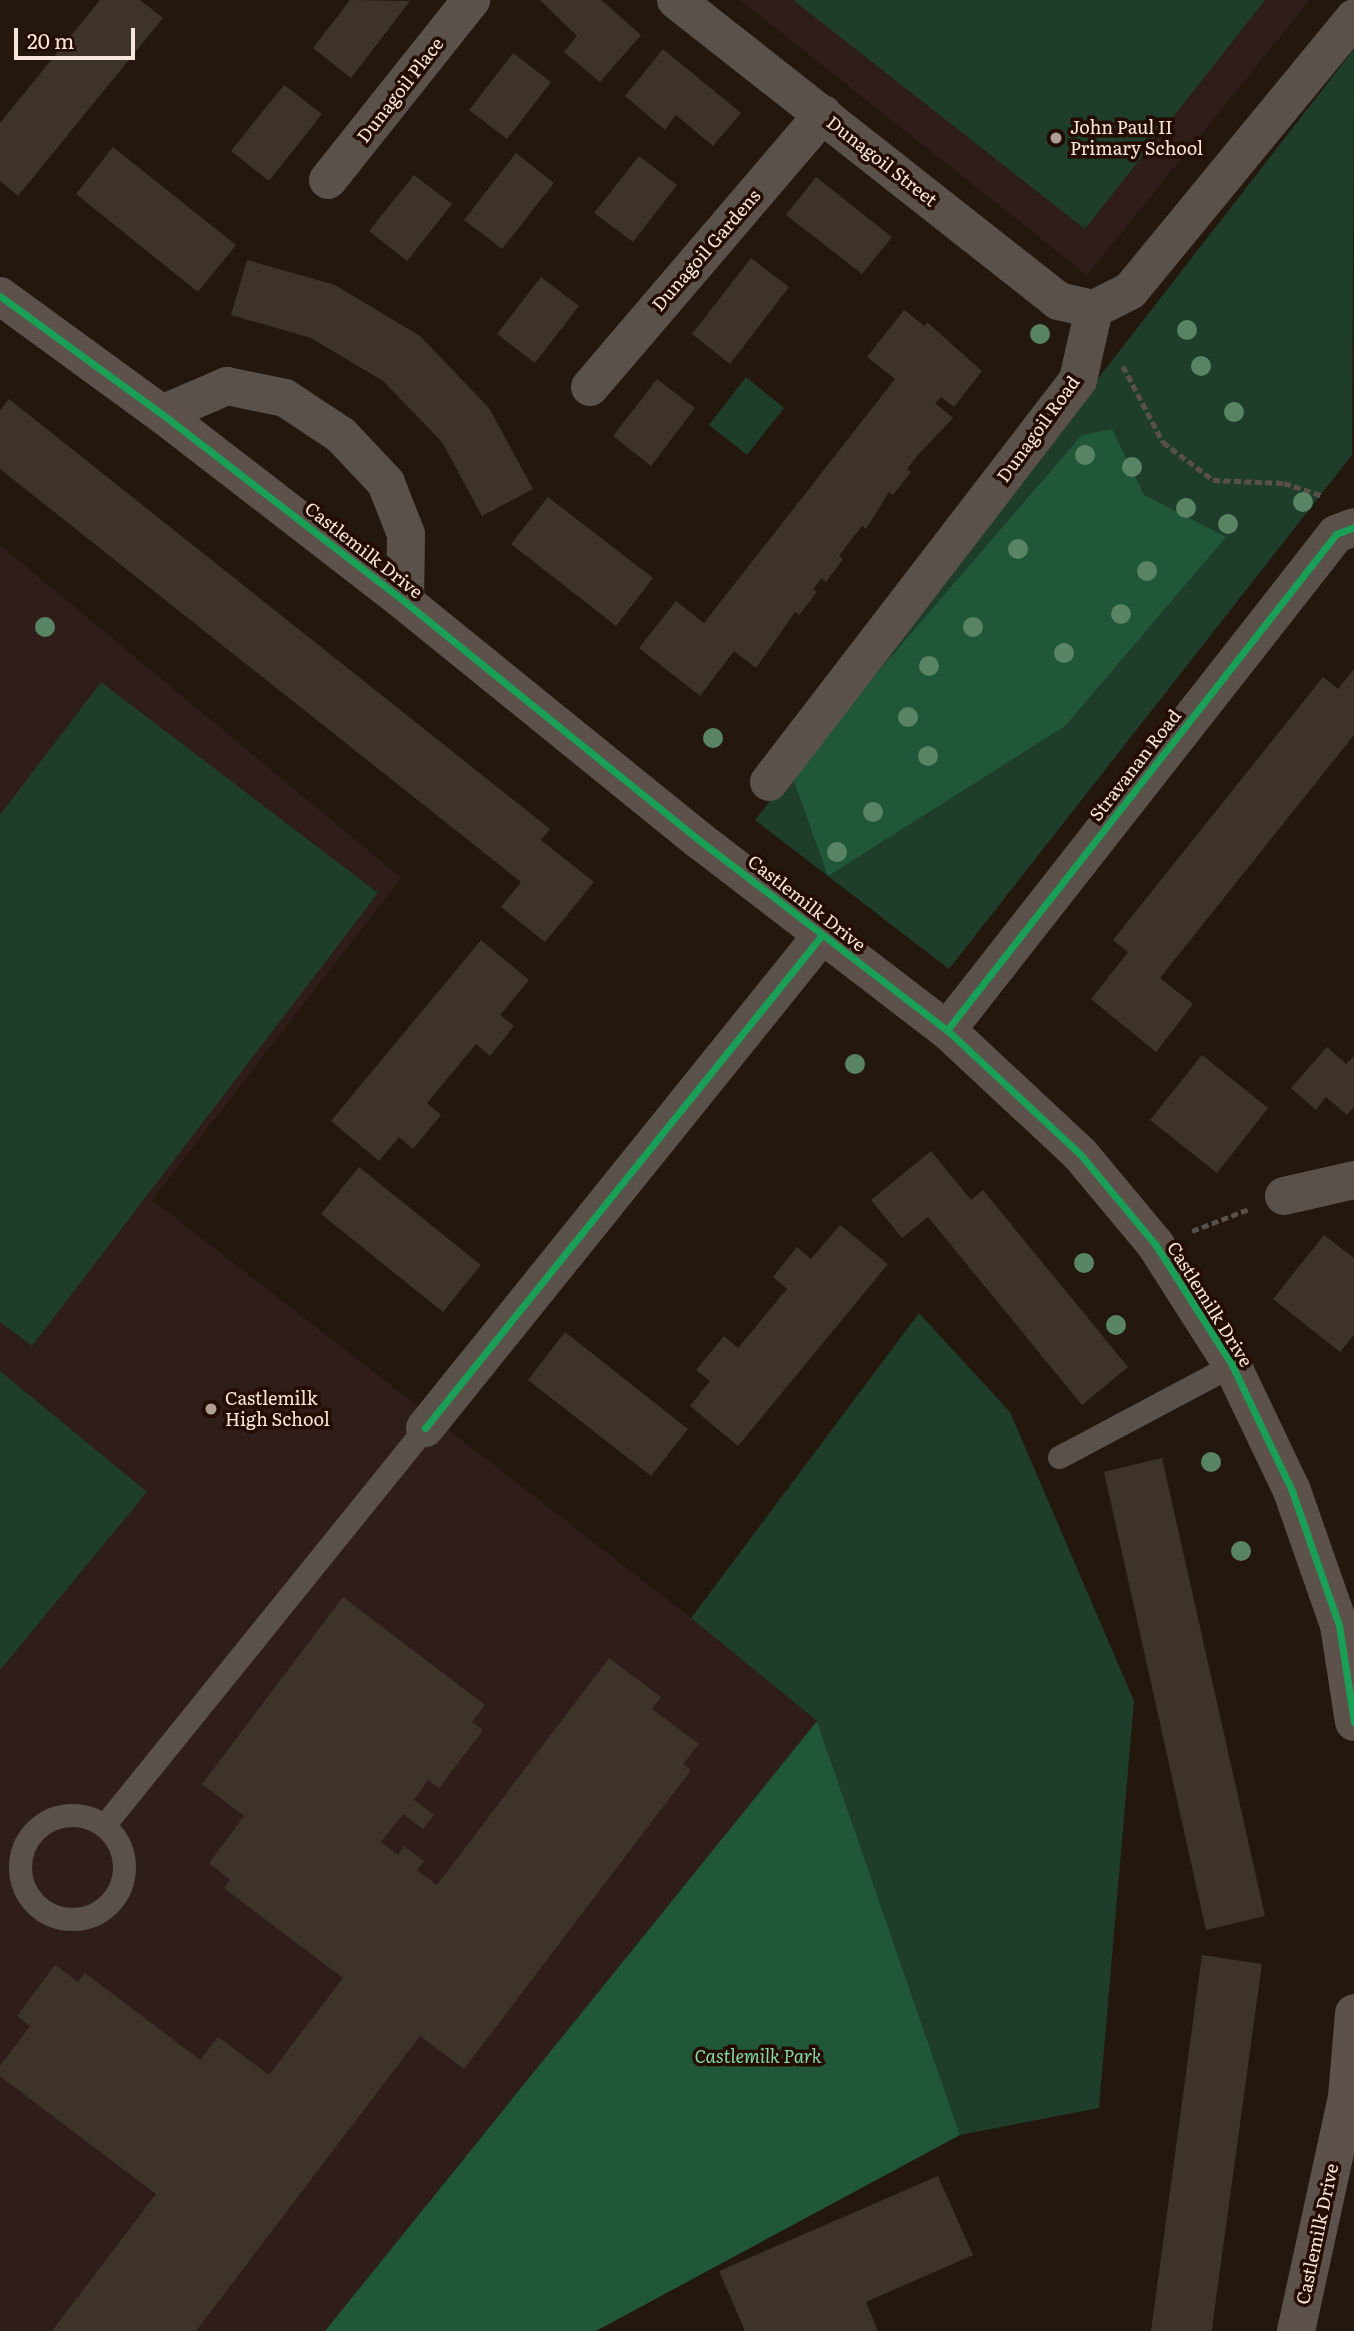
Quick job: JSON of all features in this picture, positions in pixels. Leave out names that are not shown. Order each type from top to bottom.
[{"type":"street","name":"Dunagoil Place","points":[[328,180],[471,0]]},
{"type":"street","name":"Dunagoil Street","points":[[676,0],[1058,301],[1094,309]]},
{"type":"street","points":[[1094,309],[1130,292],[1354,18]]},
{"type":"street","name":"Dunagoil Gardens","points":[[590,387],[823,114]]},
{"type":"street","name":"Castlemilk Drive","points":[[0,296],[162,414],[405,602],[822,936],[947,1030],[1080,1154],[1155,1244],[1232,1365],[1292,1491],[1339,1625],[1354,1722]]},
{"type":"street","name":"Dunagoil Road","points":[[769,782],[1078,380],[1094,309]]},
{"type":"street","points":[[162,414],[227,386],[285,398],[341,435],[386,484],[406,534],[405,602]]},
{"type":"street","name":"Stravanan Road","points":[[947,1030],[1336,534],[1342,514]]},
{"type":"street","points":[[425,1428],[822,936]]},
{"type":"street","points":[[1284,1196],[1354,1180]]},
{"type":"street","name":"Castlemilk Drive","points":[[1296,2331],[1351,2098],[1354,2012]]},
{"type":"lane","points":[[1059,1457],[1232,1365]]},
{"type":"lane","points":[[107,1824],[425,1428]]},
{"type":"lane","points":[[66,1812],[107,1824],[127,1860],[115,1901],[78,1922],[37,1910],[17,1872],[29,1832],[66,1812]]},
{"type":"path","points":[[1094,309],[1163,442],[1213,480],[1284,482],[1342,514]]},
{"type":"path","points":[[1155,1244],[1284,1196]]},
{"type":"shaded area","name":"John Paul II Primary School","points":[[740,0],[1310,0],[1087,275]]},
{"type":"shaded area","name":"Castlemilk High School","points":[[0,545],[401,878],[152,1200],[691,1618],[817,1721],[325,2331],[0,2331]]},
{"type":"green space","name":"John Paul II Primary School","points":[[793,0],[1265,0],[1085,229]]},
{"type":"green space","points":[[1354,49],[1352,455],[949,969],[755,820]]},
{"type":"green space","points":[[746,377],[784,408],[747,455],[709,425]]},
{"type":"green space","points":[[1112,429],[1144,495],[1226,537],[1065,726],[828,876],[791,773],[1082,435]]},
{"type":"green space","points":[[101,682],[378,893],[32,1346],[0,1322],[0,815]]},
{"type":"green space","points":[[919,1313],[1010,1412],[1134,1701],[1099,2108],[960,2135],[817,1721],[691,1618]]},
{"type":"green space","points":[[0,1371],[147,1492],[0,1670]]},
{"type":"green space","name":"Castlemilk Park","points":[[817,1721],[960,2135],[596,2331],[325,2331]]},
{"type":"building","points":[[100,0],[140,0],[163,18],[18,196],[0,181],[0,123]]},
{"type":"building","points":[[350,0],[410,1],[351,78],[313,48]]},
{"type":"building","points":[[540,0],[601,0],[641,35],[600,82],[564,52],[577,36]]},
{"type":"building","points":[[663,49],[741,113],[713,146],[676,115],[665,130],[625,96]]},
{"type":"building","points":[[513,53],[551,82],[507,139],[469,110]]},
{"type":"building","points":[[284,85],[322,114],[269,181],[231,151]]},
{"type":"building","points":[[113,147],[236,245],[198,292],[76,194]]},
{"type":"building","points":[[516,153],[554,183],[502,249],[464,220]]},
{"type":"building","points":[[639,156],[677,185],[633,242],[594,213]]},
{"type":"building","points":[[414,175],[452,204],[407,261],[369,231]]},
{"type":"building","points":[[816,177],[892,237],[862,274],[786,215]]},
{"type":"building","points":[[751,258],[789,287],[730,364],[692,334]]},
{"type":"building","points":[[247,260],[335,285],[420,336],[489,408],[533,489],[482,516],[442,442],[383,381],[311,338],[231,315]]},
{"type":"building","points":[[541,277],[579,306],[535,363],[497,334]]},
{"type":"building","points":[[904,310],[925,326],[927,322],[982,371],[954,407],[941,397],[935,403],[953,418],[917,456],[907,469],[911,472],[893,495],[889,492],[866,529],[862,526],[839,556],[843,559],[826,582],[822,578],[813,589],[817,592],[799,615],[795,612],[756,668],[734,651],[700,696],[639,648],[676,601],[704,623],[895,379],[867,357]]},
{"type":"building","points":[[657,379],[695,408],[651,466],[613,436]]},
{"type":"building","points":[[9,399],[550,829],[541,840],[594,882],[545,942],[501,907],[521,882],[0,469],[0,410]]},
{"type":"building","points":[[548,497],[653,578],[616,626],[511,544]]},
{"type":"building","points":[[1354,669],[1354,735],[1160,978],[1193,1004],[1156,1052],[1091,999],[1128,952],[1113,940],[1323,677],[1338,689]]},
{"type":"building","points":[[481,940],[529,980],[500,1015],[514,1026],[490,1056],[476,1044],[427,1103],[441,1115],[413,1149],[399,1137],[379,1161],[331,1121]]},
{"type":"building","points":[[1327,1047],[1346,1064],[1354,1056],[1354,1107],[1347,1115],[1326,1097],[1316,1110],[1291,1088]]},
{"type":"building","points":[[1202,1055],[1268,1108],[1217,1173],[1150,1120]]},
{"type":"building","points":[[931,1151],[971,1200],[983,1190],[1128,1367],[1082,1405],[928,1217],[902,1238],[871,1200]]},
{"type":"building","points":[[359,1167],[481,1265],[443,1312],[321,1214]]},
{"type":"building","points":[[840,1225],[888,1264],[738,1446],[690,1406],[710,1381],[696,1370],[724,1336],[738,1348],[787,1289],[773,1277],[797,1247],[811,1259]]},
{"type":"building","points":[[1324,1235],[1354,1258],[1354,1335],[1340,1352],[1273,1299]]},
{"type":"building","points":[[565,1332],[688,1429],[651,1476],[528,1380]]},
{"type":"building","points":[[1162,1458],[1265,1916],[1206,1930],[1104,1472]]},
{"type":"building","points":[[343,1597],[485,1705],[472,1722],[483,1730],[439,1788],[428,1780],[414,1800],[434,1815],[423,1829],[403,1814],[381,1842],[398,1855],[404,1846],[424,1861],[417,1870],[437,1885],[609,1658],[661,1697],[652,1709],[699,1744],[683,1764],[691,1770],[464,2069],[420,2036],[196,2331],[52,2331],[156,2194],[0,2076],[0,2066],[30,2026],[17,2016],[55,1965],[78,1982],[85,1973],[200,2060],[218,2037],[269,2075],[343,1978],[224,1888],[230,1880],[209,1863],[244,1816],[202,1784]]},
{"type":"building","points":[[1202,1955],[1262,1964],[1212,2331],[1151,2331]]},
{"type":"building","points":[[938,2176],[973,2255],[866,2302],[878,2331],[745,2331],[719,2271]]},
{"type":"cycle path","points":[[0,296],[162,414],[405,602],[699,840],[947,1030],[1080,1154],[1155,1244],[1232,1365],[1292,1491],[1339,1625],[1354,1722]]},
{"type":"cycle path","points":[[947,1030],[1336,534],[1354,527]]},
{"type":"cycle path","points":[[425,1428],[822,935]]},
{"type":"place","name":"John Paul II Primary School","points":[[1056,138]]},
{"type":"place","name":"Castlemilk High School","points":[[211,1409]]}]
